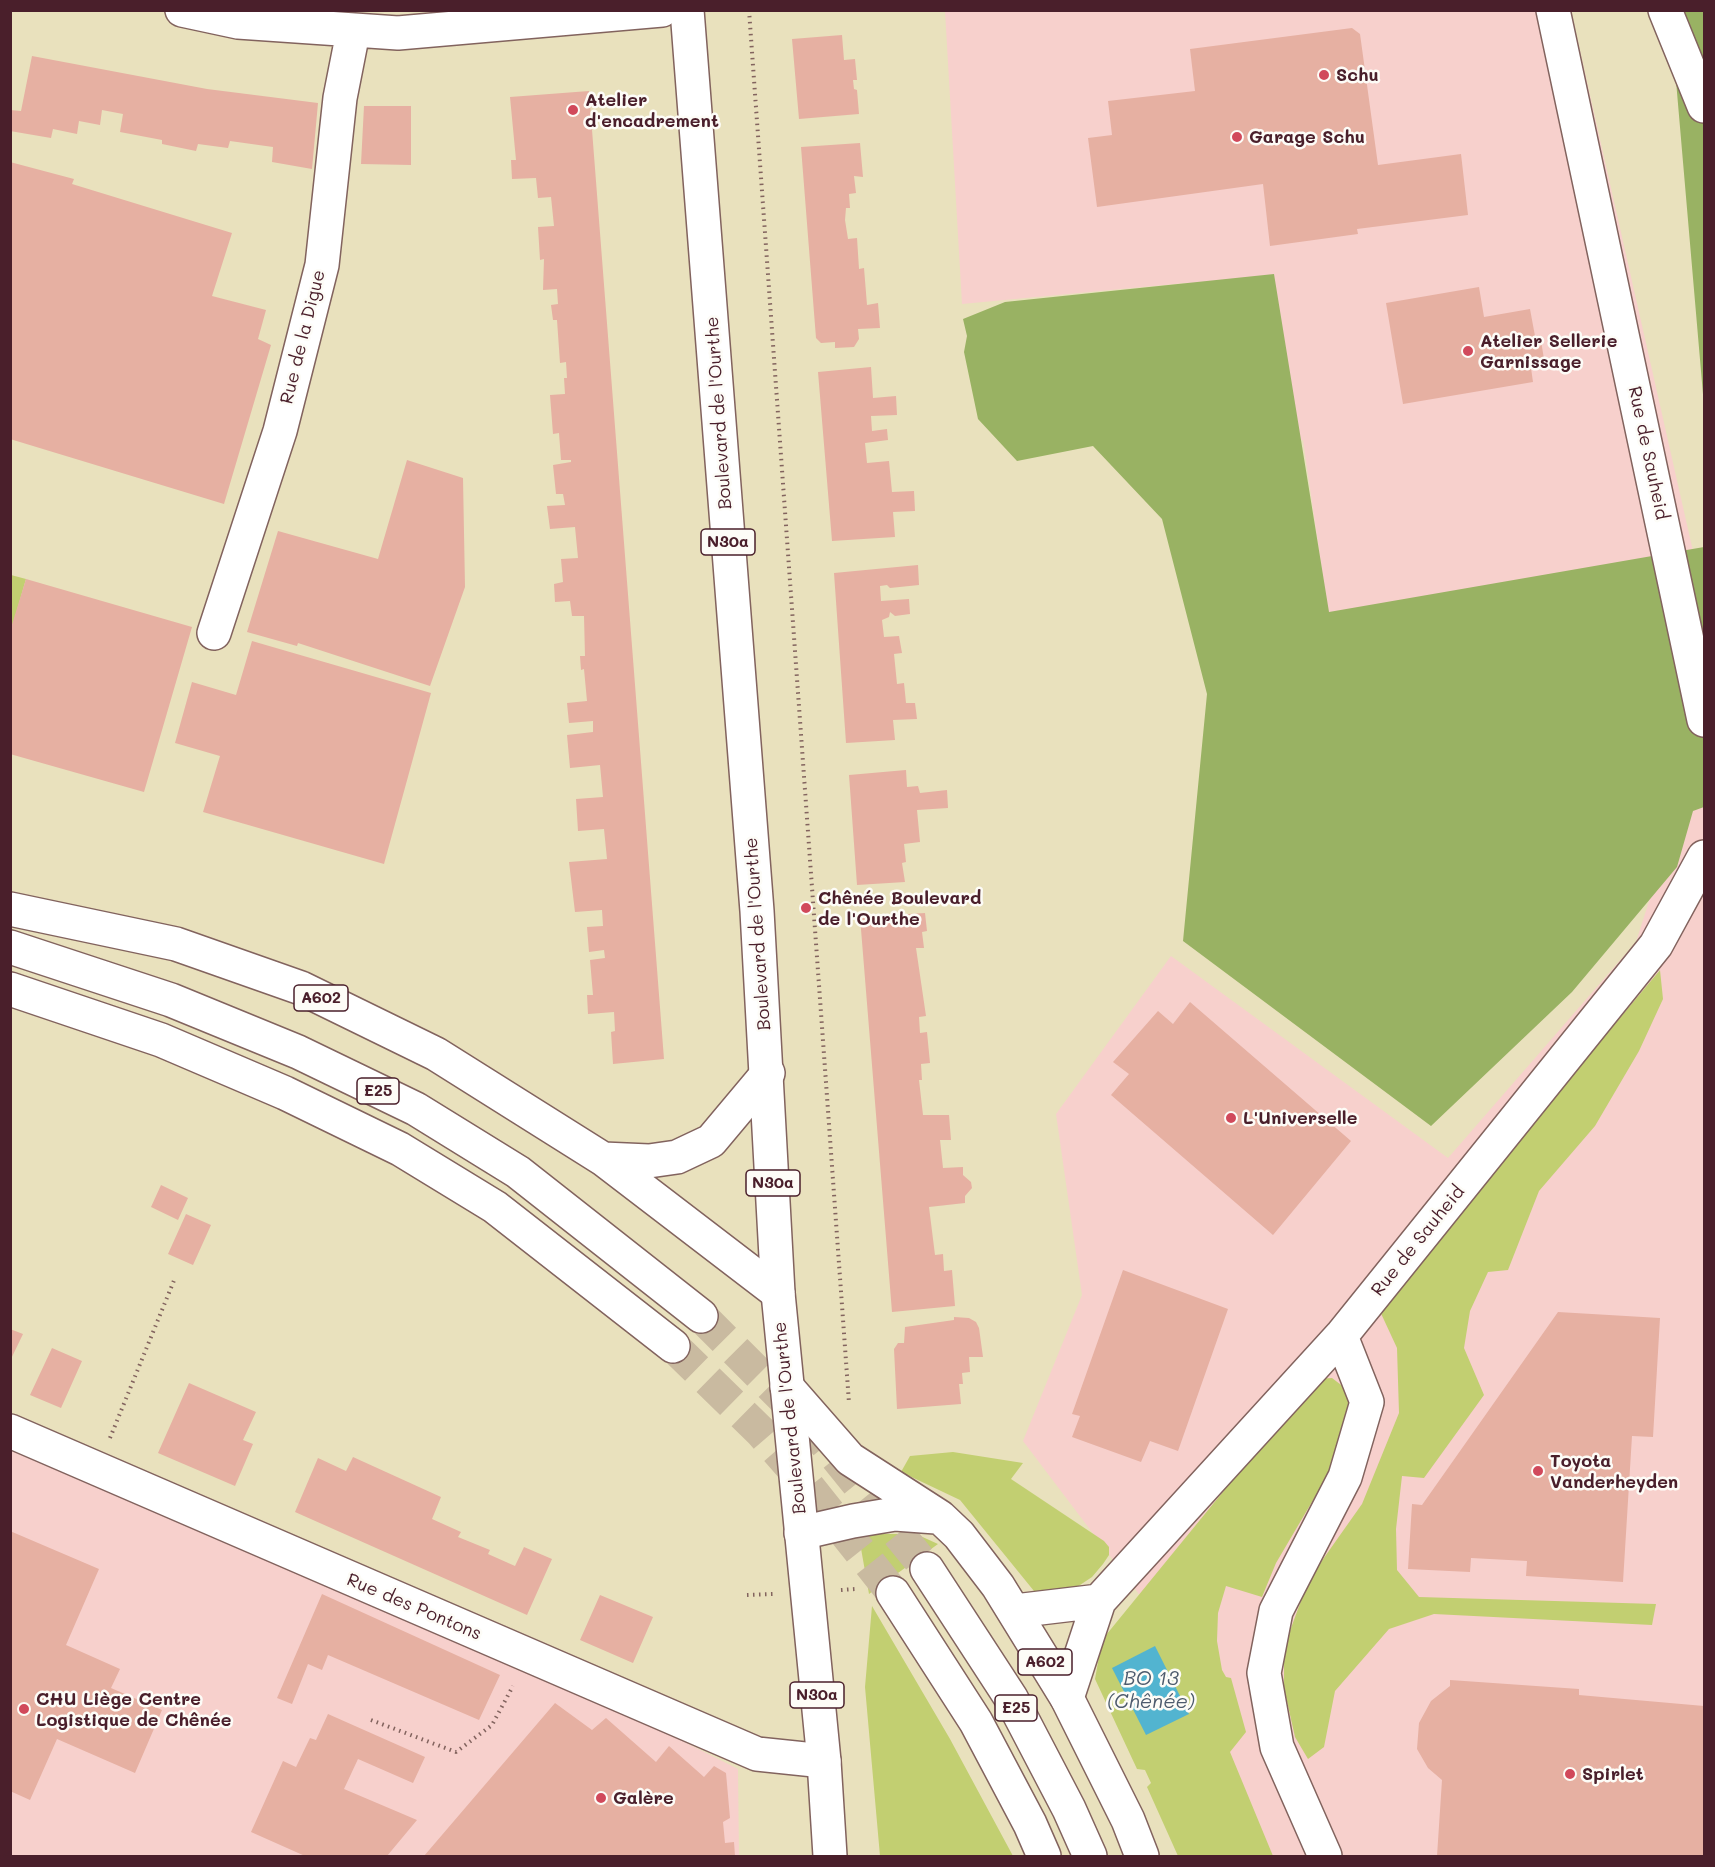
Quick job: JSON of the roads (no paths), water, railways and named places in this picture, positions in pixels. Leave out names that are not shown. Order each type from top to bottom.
[{"type":"main road","points":[[182,10],[238,22],[353,32],[398,33],[662,10]]},
{"type":"main road","name":"Boulevard de l'Ourthe","points":[[687,10],[768,1073],[778,1293],[824,1761],[830,1857]]},
{"type":"main road","name":"Rue de Sauheid","points":[[1553,10],[1704,720]]},
{"type":"main road","points":[[1665,10],[1704,106]]},
{"type":"main road","name":"Rue de la Digue","points":[[214,633],[280,431],[322,265],[340,98],[353,32]]},
{"type":"main road","name":"Rue de Sauheid","points":[[1068,1698],[1099,1600],[1341,1336],[1656,945],[1704,857]]},
{"type":"main road","name":"A602","points":[[10,909],[176,944],[301,988],[436,1054],[603,1159],[778,1293]]},
{"type":"main road","name":"E25","points":[[10,947],[171,1000],[298,1052],[416,1109],[518,1172],[701,1316]]},
{"type":"main road","name":"E25","points":[[10,989],[161,1040],[285,1093],[400,1149],[495,1207],[673,1346]]},
{"type":"main road","name":"A602","points":[[603,1159],[649,1161],[677,1157],[711,1140],[768,1073]]},
{"type":"main road","points":[[1325,1857],[1277,1747],[1264,1673],[1276,1611],[1345,1477],[1366,1402],[1341,1336]]},
{"type":"main road","name":"A602","points":[[787,1388],[850,1458],[885,1484],[940,1517],[959,1535],[1015,1611],[1068,1698],[1128,1820],[1143,1857]]},
{"type":"main road","name":"Rue des Pontons","points":[[10,1431],[757,1754],[824,1761]]},
{"type":"main road","points":[[801,1533],[895,1514],[940,1517]]},
{"type":"main road","name":"E25","points":[[927,1569],[1011,1698],[1069,1809],[1090,1857]]},
{"type":"main road","name":"E25","points":[[892,1593],[976,1722],[1030,1824],[1044,1857]]},
{"type":"main road","points":[[1015,1611],[1099,1600]]},
{"type":"main road","points":[[1128,1820],[1152,1857]]},
{"type":"water","name":"BO 13 (Chênée)","points":[[1155,1646],[1189,1714],[1146,1735],[1112,1668]]},
{"type":"tunnel","points":[[701,1316],[811,1426],[927,1569]]},
{"type":"tunnel","points":[[673,1346],[761,1432],[807,1485],[893,1593]]},
{"type":"place","name":"Schu","points":[[1324,75]]},
{"type":"place","name":"Atelier d'encadrement","points":[[573,110]]},
{"type":"place","name":"Garage Schu","points":[[1237,137]]},
{"type":"place","name":"Atelier Sellerie Garnissage","points":[[1468,351]]},
{"type":"place","name":"Chênée Boulevard de l'Ourthe","points":[[806,908]]},
{"type":"place","name":"L'Universelle","points":[[1231,1118]]},
{"type":"place","name":"Toyota Vanderheyden","points":[[1538,1471]]},
{"type":"place","name":"CHU Liège Centre Logistique de Chênée","points":[[24,1709]]},
{"type":"place","name":"Spirlet","points":[[1570,1774]]},
{"type":"place","name":"Galère","points":[[601,1798]]}]
